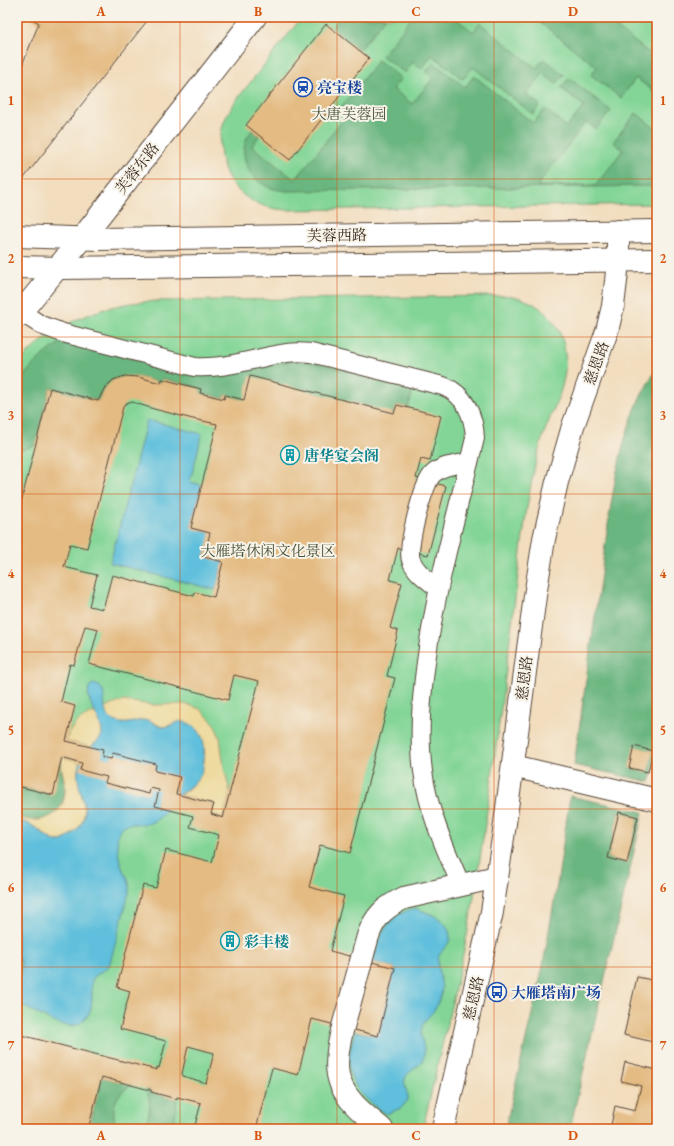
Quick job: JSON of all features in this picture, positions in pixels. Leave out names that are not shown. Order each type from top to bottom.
[{"type":"main road","name":"芙蓉东路","points":[[19,315],[82,238],[255,17]]},
{"type":"main road","name":"慈恩路","points":[[443,1129],[492,912],[544,539],[557,482],[573,426],[607,331],[613,306],[616,282],[618,231]]},
{"type":"main road","name":"芙蓉西路","points":[[17,236],[82,238],[657,231]]},
{"type":"main road","name":"芙蓉西路","points":[[17,267],[57,268],[657,260]]},
{"type":"main road","points":[[513,766],[657,800]]},
{"type":"main road","points":[[382,1129],[352,1101],[340,1082],[337,1072],[340,1039],[372,926],[377,917],[384,910],[393,903],[404,898],[497,877]]},
{"type":"lane","points":[[19,315],[63,334],[195,368],[218,367],[296,352],[311,353],[443,386],[450,389],[461,398],[472,419],[475,438],[438,588],[422,692],[420,732],[423,771],[431,810],[444,847],[461,885]]},
{"type":"lane","points":[[438,588],[416,570],[410,559],[412,534],[426,484],[432,474],[444,467],[469,462]]},
{"type":"green space","name":"大唐芙蓉园","points":[[302,17],[657,17],[657,204],[281,210],[264,206],[252,201],[233,185],[222,163],[220,138],[223,125],[227,114],[236,101]]},
{"type":"green space","points":[[341,17],[386,17],[359,51],[331,29]]},
{"type":"green space","points":[[412,17],[454,17],[473,32],[480,23],[536,68],[544,59],[564,75],[556,84],[543,74],[526,94],[540,105],[533,114],[473,67],[463,79],[432,55],[422,69],[413,62],[405,73],[382,56]]},
{"type":"green space","points":[[533,17],[603,17],[657,59],[657,94],[636,78],[621,98],[591,75],[597,67]]},
{"type":"green space","points":[[378,60],[401,78],[393,89],[412,104],[433,78],[426,72],[434,63],[465,87],[474,76],[533,123],[545,109],[567,127],[584,106],[561,88],[569,78],[611,111],[596,129],[586,122],[537,186],[596,185],[623,150],[613,142],[636,113],[657,130],[657,186],[287,191],[268,187],[253,176],[244,157],[245,144],[252,130],[259,136],[252,146],[295,180],[345,117],[338,111]]},
{"type":"green space","name":"大雁塔休闲文化景区","points":[[510,296],[530,302],[539,307],[552,320],[564,346],[564,379],[541,442],[531,484],[522,542],[492,778],[474,896],[464,950],[423,1129],[17,1129],[17,365],[39,344],[64,326],[92,313],[130,303],[158,301]]},
{"type":"green space","points":[[60,343],[79,345],[189,373],[302,360],[414,386],[408,408],[397,405],[394,413],[244,400],[225,395],[224,399],[200,393],[200,388],[162,379],[161,383],[138,377],[123,377],[109,383],[103,389],[98,401],[50,388],[36,445],[17,451],[17,384],[43,355]]},
{"type":"green space","points":[[657,368],[657,751],[650,782],[574,765],[616,475],[633,415]],"holes":[[[634,747],[653,751],[648,772],[629,768]]]},
{"type":"green space","points":[[60,765],[64,778],[65,790],[63,800],[58,809],[51,816],[42,820],[31,820],[17,817],[17,786],[52,795]]},
{"type":"green space","points":[[570,796],[643,812],[570,1129],[505,1129],[542,971],[558,879]],"holes":[[[619,812],[638,817],[627,863],[608,858]]]},
{"type":"green space","points":[[102,1077],[132,1085],[125,1089],[117,1098],[114,1109],[116,1129],[88,1129]]},
{"type":"green space","points":[[146,1089],[151,1090],[151,1092],[177,1099],[172,1129],[144,1129],[150,1109]]},
{"type":"sand","points":[[124,701],[153,705],[183,704],[192,706],[200,709],[214,723],[220,738],[224,768],[230,792],[223,818],[211,814],[214,804],[180,795],[195,781],[202,769],[205,755],[201,734],[175,723],[162,727],[155,723],[146,721],[118,723],[110,719],[104,708]]},
{"type":"sand","points":[[95,712],[102,732],[99,740],[91,747],[66,741],[73,726],[77,722]]},
{"type":"sand","points":[[62,757],[80,762],[78,772],[84,810],[83,819],[79,828],[61,841],[55,841],[51,840],[30,825],[17,821],[17,817],[35,820],[43,819],[57,812],[64,798],[65,788],[61,765]]},
{"type":"water","points":[[147,420],[202,434],[190,482],[202,485],[191,527],[210,533],[223,562],[216,590],[110,563]]},
{"type":"water","points":[[93,684],[99,686],[102,690],[106,714],[110,719],[117,722],[129,723],[140,720],[148,720],[162,727],[167,727],[179,722],[186,722],[194,726],[202,736],[204,761],[198,779],[194,784],[180,794],[159,818],[146,824],[128,824],[119,831],[117,840],[118,850],[123,870],[127,876],[129,893],[110,963],[108,967],[95,976],[92,980],[92,1001],[90,1012],[83,1021],[76,1025],[68,1026],[59,1024],[17,1004],[17,979],[21,974],[21,967],[17,956],[17,821],[29,824],[48,838],[56,841],[69,837],[82,823],[85,809],[79,786],[78,770],[84,756],[102,735],[99,721],[89,699],[89,687]]},
{"type":"water","points":[[415,908],[442,921],[448,929],[450,939],[438,961],[438,970],[442,986],[441,995],[435,1009],[421,1029],[424,1049],[423,1059],[419,1065],[406,1076],[405,1084],[408,1100],[401,1108],[387,1114],[362,1095],[353,1082],[349,1067],[350,1053],[355,1031],[378,1036],[395,968],[373,962],[381,936],[385,928],[397,916]]},
{"type":"building","points":[[29,17],[150,17],[24,178],[17,175],[17,78],[39,23]]},
{"type":"building","points":[[326,24],[369,58],[290,160],[246,125]]},
{"type":"building","points":[[125,376],[138,377],[161,383],[162,379],[201,389],[200,393],[224,399],[225,395],[244,400],[250,376],[394,413],[397,405],[441,416],[430,461],[421,459],[416,478],[446,486],[428,555],[398,548],[390,580],[402,583],[390,628],[398,631],[387,676],[395,678],[350,853],[320,845],[309,887],[344,896],[330,951],[395,968],[378,1036],[312,1019],[298,1075],[272,1068],[256,1129],[194,1129],[201,1103],[177,1097],[177,1099],[151,1092],[151,1090],[102,1077],[88,1129],[17,1129],[17,1034],[157,1070],[157,1067],[159,1068],[166,1041],[120,1029],[130,991],[117,987],[143,885],[156,888],[166,850],[212,862],[219,835],[190,827],[193,816],[155,806],[159,790],[150,788],[149,794],[105,783],[107,777],[80,770],[82,763],[62,757],[53,795],[17,786],[17,664],[20,652],[17,651],[17,538],[19,531],[17,530],[17,518],[50,388],[98,401],[104,389],[113,380]],"holes":[[[128,402],[217,424],[191,528],[210,533],[204,557],[223,562],[214,597],[195,592],[194,596],[112,575],[103,609],[89,606],[97,575],[64,567],[70,544],[87,548],[123,407]],[[85,626],[98,629],[89,664],[228,700],[234,675],[259,681],[223,818],[211,814],[214,804],[176,794],[180,777],[155,771],[156,764],[113,753],[111,759],[102,757],[103,750],[66,741],[75,706],[61,702],[70,664],[74,665]],[[188,1046],[214,1053],[206,1083],[183,1076],[182,1074]]]},
{"type":"building","points":[[634,746],[653,751],[648,772],[629,768]]},
{"type":"building","points":[[619,812],[638,817],[627,863],[608,858]]},
{"type":"building","points":[[637,977],[657,981],[657,1043],[624,1035]]},
{"type":"building","points":[[625,1062],[657,1070],[657,1129],[629,1129],[611,1125],[615,1106],[635,1111],[641,1086],[621,1081]]},
{"type":"place","name":"亮宝楼","points":[[303,87]]},
{"type":"place","name":"唐华宴会阁","points":[[290,455]]},
{"type":"place","name":"彩丰楼","points":[[230,941]]},
{"type":"place","name":"大雁塔南广场","points":[[497,992]]}]
